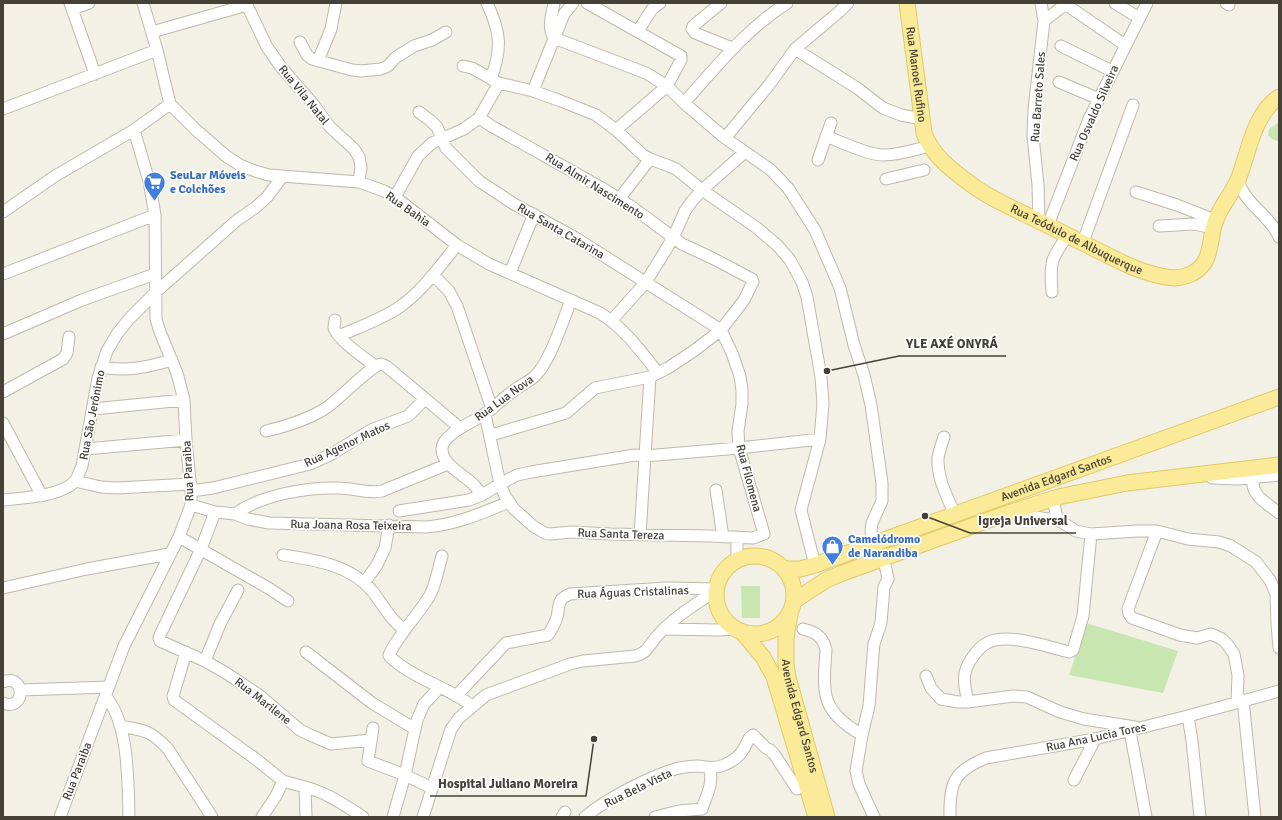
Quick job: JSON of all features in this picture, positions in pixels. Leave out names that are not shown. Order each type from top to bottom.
[{"type":"main road","name":"Rua Manoel Rufino","points":[[907,3],[924,133],[929,146]]},
{"type":"main road","name":"Rua Teódulo de Albuquerque","points":[[929,146],[948,166],[983,192],[1126,264],[1144,271],[1175,278],[1194,272],[1207,258],[1214,224],[1238,180],[1250,143],[1260,119],[1279,96]]},
{"type":"main road","name":"Avenida Edgard Santos","points":[[793,569],[815,565],[872,545],[1279,397]]},
{"type":"main road","name":"Avenida Edgard Santos","points":[[828,817],[788,677],[786,657],[786,638],[792,607],[809,591],[826,580],[840,574],[1008,512],[1058,497],[1127,483],[1279,465]]},
{"type":"main road","points":[[793,569],[794,588],[792,607],[782,624],[770,632],[756,635],[738,631],[724,619],[717,606],[716,590],[720,578],[727,568],[737,561],[748,557],[760,556],[793,569],[798,574],[797,580],[801,586],[805,590],[809,591]]},
{"type":"main road","name":"Avenida Edgard Santos","points":[[738,631],[763,657],[774,677],[816,817]]},
{"type":"main road","points":[[763,657],[768,651],[778,650],[786,657]]},
{"type":"street","points":[[88,3],[71,6],[95,74]]},
{"type":"street","points":[[3,212],[55,176],[134,130],[170,104],[157,50],[143,3]]},
{"type":"street","points":[[318,61],[331,29],[336,3]]},
{"type":"street","points":[[395,197],[418,156],[432,143],[464,129],[479,118],[495,81],[498,60],[498,31],[487,3]]},
{"type":"street","points":[[554,3],[550,27],[550,31],[554,38],[646,73],[667,86],[684,103],[725,138],[771,170],[788,188],[815,230],[840,288],[871,405],[882,484],[882,501],[872,524],[872,545]]},
{"type":"street","points":[[534,91],[564,14],[573,3]]},
{"type":"street","points":[[587,3],[680,54],[682,58],[667,86],[616,130]]},
{"type":"street","points":[[638,31],[652,9],[660,3]]},
{"type":"street","points":[[721,3],[693,26],[692,29],[695,33],[732,48]]},
{"type":"street","points":[[684,103],[732,48],[762,20],[787,3]]},
{"type":"street","points":[[725,138],[769,85],[796,49],[848,3]]},
{"type":"street","name":"Rua Barreto Sales","points":[[1041,3],[1044,21],[1034,109],[1033,136],[1043,223]]},
{"type":"street","points":[[1115,3],[1139,18]]},
{"type":"street","name":"Rua Osvaldo Silveira","points":[[1043,223],[1112,71],[1147,3]]},
{"type":"street","points":[[152,32],[247,4]]},
{"type":"street","name":"Rua Vila Natal","points":[[247,4],[267,48],[281,68],[313,104],[330,127],[354,149],[359,158],[361,167],[359,182]]},
{"type":"street","points":[[1044,21],[1066,4],[1125,45]]},
{"type":"street","points":[[300,42],[307,55],[318,61],[361,71],[385,68],[395,58],[414,46],[432,40],[446,32]]},
{"type":"street","points":[[1061,46],[1112,71]]},
{"type":"street","points":[[796,49],[857,88],[883,108],[901,115],[922,119]]},
{"type":"street","points":[[3,109],[157,50]]},
{"type":"street","points":[[463,66],[472,68],[495,81],[534,91],[588,111],[605,121],[637,150],[650,159],[676,169],[702,190],[768,237],[790,260],[802,282],[807,297],[821,377],[823,402],[820,438],[801,510],[815,565]]},
{"type":"street","points":[[1059,82],[1099,99]]},
{"type":"street","name":"Rua Bahia","points":[[170,104],[195,129],[226,156],[240,165],[255,171],[282,177],[359,182],[395,197],[457,245],[489,264],[572,300],[612,320],[632,341],[654,375]]},
{"type":"street","points":[[1082,242],[1133,105]]},
{"type":"street","name":"Rua Santa Catarina","points":[[419,112],[437,127],[446,148],[479,181],[508,200],[574,237],[720,330]]},
{"type":"street","name":"Rua Almir Nascimento","points":[[479,118],[492,127],[619,199],[691,250],[712,258],[752,279],[753,282],[744,300],[720,330]]},
{"type":"street","points":[[818,160],[830,123]]},
{"type":"street","name":"Rua Paraiba","points":[[60,817],[127,640],[169,554],[179,537],[190,506],[191,488],[184,400],[177,373],[156,319],[155,215],[149,182],[134,130]]},
{"type":"street","points":[[826,136],[872,153],[882,155],[911,151],[929,146]]},
{"type":"street","points":[[612,320],[646,282],[673,238],[685,211],[702,190],[745,152]]},
{"type":"street","points":[[619,199],[650,159]]},
{"type":"street","points":[[886,179],[924,170]]},
{"type":"street","name":"Rua São Jerônimo","points":[[75,481],[82,466],[101,368],[107,351],[116,334],[156,292],[236,221],[267,197],[282,177]]},
{"type":"street","points":[[1238,180],[1243,194],[1273,227],[1279,237]]},
{"type":"street","points":[[1136,192],[1177,205],[1214,224]]},
{"type":"street","points":[[510,273],[534,214]]},
{"type":"street","points":[[3,274],[155,215]]},
{"type":"street","points":[[1159,226],[1214,224]]},
{"type":"street","points":[[1052,292],[1052,262],[1054,256],[1068,236]]},
{"type":"street","points":[[339,336],[400,307],[414,296],[457,245]]},
{"type":"street","points":[[3,334],[82,300],[155,274]]},
{"type":"street","name":"Rua Santa Tereza","points":[[432,275],[449,292],[457,306],[489,411],[491,435],[500,484],[509,502],[533,526],[545,533],[550,534],[571,532],[753,538],[764,534]]},
{"type":"street","name":"Rua Lua Nova","points":[[448,464],[443,454],[443,442],[460,428],[489,411],[512,391],[538,373],[548,357],[572,300]]},
{"type":"street","points":[[335,320],[334,327],[339,336],[351,348],[376,365]]},
{"type":"street","points":[[491,435],[566,413],[595,388],[654,375],[680,361],[720,330]]},
{"type":"street","name":"Rua Filomena","points":[[720,330],[732,353],[740,376],[742,404],[738,431],[739,448],[764,534]]},
{"type":"street","points":[[3,392],[63,359],[67,353],[69,337]]},
{"type":"street","points":[[101,368],[127,370],[156,365],[172,360]]},
{"type":"street","points":[[266,431],[306,419],[326,408],[376,365],[381,364],[386,366],[426,398],[460,428]]},
{"type":"street","points":[[640,535],[645,456],[654,375]]},
{"type":"street","name":"Rua Agenor Matos","points":[[75,481],[101,487],[116,488],[212,488],[310,464],[371,430],[408,416],[426,398]]},
{"type":"street","points":[[93,409],[184,400]]},
{"type":"street","points":[[3,424],[42,496]]},
{"type":"street","points":[[944,437],[938,458],[940,477],[942,487],[955,515]]},
{"type":"street","points":[[399,511],[460,502],[482,495],[517,475],[531,472],[635,456],[739,448],[820,438]]},
{"type":"street","points":[[85,449],[186,440]]},
{"type":"street","points":[[235,514],[256,502],[288,493],[338,488],[371,492],[382,491],[448,464],[475,486],[482,495]]},
{"type":"street","name":"Avenida Edgard Santos","points":[[1201,474],[1217,479],[1279,475]]},
{"type":"street","points":[[1254,477],[1252,486],[1254,490],[1279,513]]},
{"type":"street","points":[[3,500],[42,496],[59,490],[75,481]]},
{"type":"street","points":[[716,490],[723,536]]},
{"type":"street","points":[[1058,497],[1054,504],[1054,509],[1060,521]]},
{"type":"street","name":"Rua Joana Rosa Teixeira","points":[[190,506],[215,512],[235,514],[248,519],[286,524],[389,525],[426,527],[440,526],[457,522],[509,502]]},
{"type":"street","points":[[201,549],[215,512]]},
{"type":"street","points":[[1008,512],[1060,521],[1076,531],[1091,534],[1157,531],[1188,539],[1226,543],[1256,562],[1270,580],[1276,594],[1276,624],[1279,648]]},
{"type":"street","points":[[364,582],[377,565],[385,548],[389,525]]},
{"type":"street","points":[[1157,531],[1128,609],[1129,614],[1132,618],[1180,635],[1197,638],[1211,634],[1222,639],[1228,644],[1234,654],[1238,675],[1255,817]]},
{"type":"street","points":[[968,702],[964,672],[968,663],[975,654],[988,642],[1009,639],[1069,652],[1073,650],[1083,616],[1091,534]]},
{"type":"street","points":[[179,537],[270,589],[288,601]]},
{"type":"street","points":[[737,561],[738,537]]},
{"type":"street","name":"Rua Marilene","points":[[201,549],[161,633],[160,640],[162,643],[205,661],[231,676],[259,695],[300,730],[310,735],[330,744],[371,740]]},
{"type":"street","points":[[3,588],[88,569],[169,554]]},
{"type":"street","points":[[283,555],[321,561],[347,572],[364,582],[373,592],[391,619],[405,630]]},
{"type":"street","points":[[442,556],[431,593],[405,630],[389,657],[407,670],[472,706]]},
{"type":"street","points":[[874,817],[859,784],[856,771],[869,706],[874,644],[882,624],[884,587],[888,579],[883,559]]},
{"type":"street","name":"Rua Águas Cristalinas","points":[[456,696],[506,643],[548,635],[554,627],[558,603],[563,597],[570,594],[667,588],[716,590]]},
{"type":"street","points":[[205,661],[220,624],[238,590]]},
{"type":"street","points":[[423,817],[451,729],[459,718],[486,695],[570,664],[641,654],[647,650],[664,629],[716,590]]},
{"type":"street","points":[[803,628],[816,633],[825,643],[824,692],[830,709],[849,728],[862,735]]},
{"type":"street","points":[[664,629],[738,631]]},
{"type":"street","points":[[186,652],[173,696],[177,702],[257,760],[283,781],[317,791],[363,817]]},
{"type":"street","points":[[306,652],[372,703],[415,728]]},
{"type":"street","points":[[926,676],[931,688],[941,699],[968,702],[1013,696],[1027,698],[1060,712],[1084,719],[1135,730],[1146,817]]},
{"type":"street","points":[[3,682],[14,682],[21,690],[20,697],[16,702],[10,704],[3,703]]},
{"type":"street","points":[[393,817],[405,775],[417,720],[424,704],[439,688]]},
{"type":"street","points":[[21,690],[107,692],[120,726],[125,750],[129,817]]},
{"type":"street","name":"Rua Ana Lucia Tores","points":[[950,817],[952,787],[959,774],[970,764],[986,758],[1095,739],[1135,730],[1279,691]]},
{"type":"street","points":[[1188,716],[1200,817]]},
{"type":"street","points":[[120,726],[142,729],[160,740],[168,749],[212,817]]},
{"type":"street","points":[[373,728],[368,761],[405,775],[432,788]]},
{"type":"street","name":"Rua Bela Vista","points":[[585,817],[592,811],[625,792],[662,774],[680,768],[697,766],[710,768],[734,760],[743,750],[752,735],[774,754],[798,789]]},
{"type":"street","points":[[1074,780],[1095,739]]},
{"type":"street","points":[[655,817],[679,811],[705,813],[712,778],[710,768]]},
{"type":"street","points":[[262,817],[276,796],[283,781]]},
{"type":"street","points":[[305,787],[306,817]]},
{"type":"green space","points":[[1278,123],[1279,140],[1277,141],[1268,135],[1269,129]]},
{"type":"green space","points":[[741,586],[760,586],[760,618],[742,618]]},
{"type":"green space","points":[[1086,623],[1178,651],[1163,693],[1069,675]]},
{"type":"place","name":"SeuLar Móveis e Colchões","points":[[155,202]]},
{"type":"place","name":"YLE AXÉ ONYRÁ","points":[[827,371]]},
{"type":"place","name":"Igreja Universal","points":[[925,516]]},
{"type":"place","name":"Camelódromo de Narandiba","points":[[832,566]]},
{"type":"place","name":"Hospital Juliano Moreira","points":[[594,739]]}]
